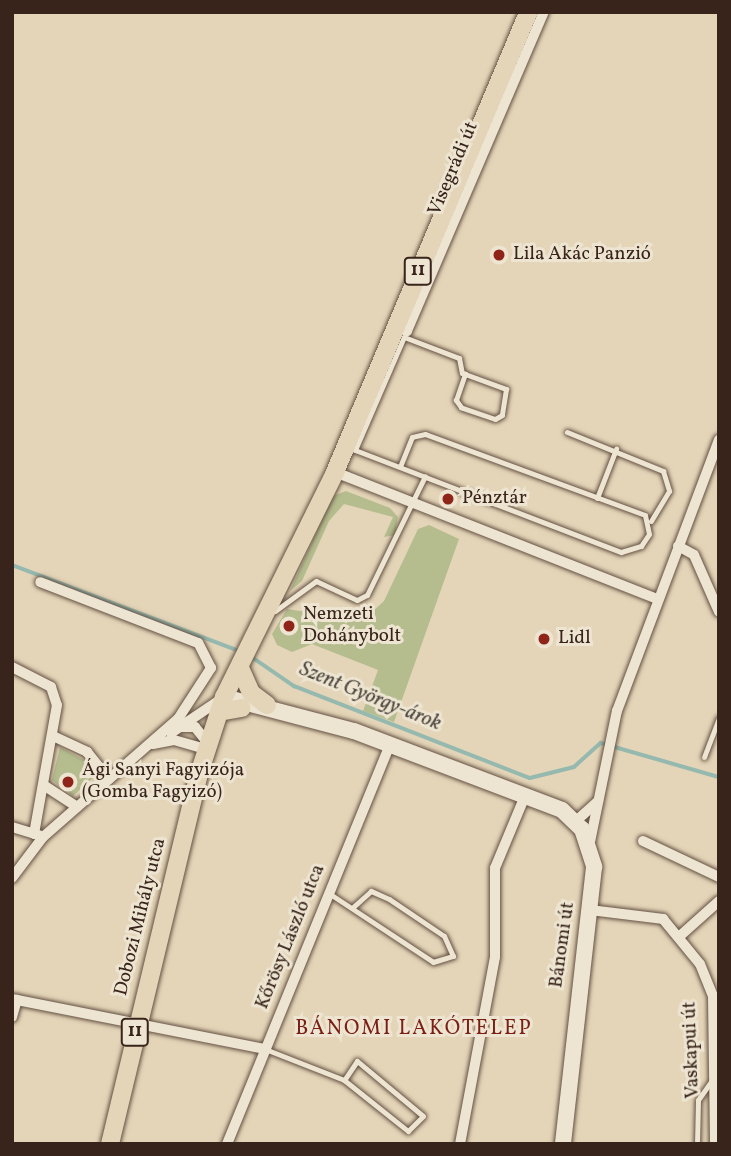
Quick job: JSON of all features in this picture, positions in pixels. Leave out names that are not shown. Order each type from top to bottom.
[{"type":"main road","name":"Visegrádi út","points":[[260,626],[335,472],[351,447],[402,331],[528,12]]},
{"type":"main road","name":"Dobozi Mihály utca","points":[[110,1144],[138,1020],[207,746],[222,704],[260,626]]},
{"type":"main road","points":[[244,659],[251,693],[267,705]]},
{"type":"main road","points":[[222,704],[267,705],[390,745],[525,796],[576,821],[590,842]]},
{"type":"main road","points":[[222,704],[309,718]]},
{"type":"main road","name":"Bánomi út","points":[[563,1144],[590,910],[590,842]]},
{"type":"street","name":"Visegrádi út","points":[[402,331],[544,12]]},
{"type":"street","points":[[335,472],[412,505],[657,599],[719,440]]},
{"type":"street","points":[[678,546],[694,555],[719,612]]},
{"type":"street","points":[[40,582],[198,643],[210,656],[207,682],[194,702],[153,744]]},
{"type":"street","name":"Bánomi út","points":[[590,842],[610,737],[657,599]]},
{"type":"street","points":[[12,667],[55,694],[53,736],[38,836]]},
{"type":"street","points":[[12,878],[38,836],[153,744],[222,704]]},
{"type":"street","points":[[180,727],[195,727],[207,746]]},
{"type":"street","points":[[53,736],[87,752],[109,779]]},
{"type":"street","points":[[153,744],[174,740],[207,746]]},
{"type":"street","name":"Kőrösy László utca","points":[[227,1144],[390,745]]},
{"type":"street","points":[[44,786],[77,807]]},
{"type":"street","points":[[460,1144],[495,957],[495,868],[525,796]]},
{"type":"street","points":[[576,821],[599,799]]},
{"type":"street","points":[[12,827],[38,836]]},
{"type":"street","points":[[643,841],[719,877]]},
{"type":"street","points":[[681,935],[719,901]]},
{"type":"street","name":"Vaskapui út","points":[[590,910],[656,916],[681,935],[716,997],[715,1144]]},
{"type":"street","points":[[12,1017],[14,1000],[138,1020],[264,1049]]},
{"type":"lane","points":[[402,331],[459,358],[466,374],[456,400],[461,407],[495,419],[502,415],[506,389],[466,374]]},
{"type":"lane","points":[[351,447],[621,552],[641,546],[651,521],[665,505],[668,481],[654,463],[567,432]]},
{"type":"lane","points":[[400,467],[412,437],[425,434],[651,521]]},
{"type":"lane","points":[[597,498],[616,449]]},
{"type":"lane","points":[[260,626],[316,581],[358,600],[367,595],[425,476]]},
{"type":"lane","points":[[704,757],[719,718]]},
{"type":"lane","points":[[328,892],[352,908],[433,962],[453,956],[444,936],[389,899],[371,891],[352,908]]},
{"type":"lane","points":[[264,1049],[344,1080],[408,1131],[423,1116],[357,1060],[344,1080]]},
{"type":"lane","points":[[697,1144],[698,1100],[714,1078]]},
{"type":"green space","points":[[346,491],[390,508],[398,517],[395,535],[384,537],[393,517],[344,504],[329,521],[302,581],[290,591],[333,496]]},
{"type":"green space","points":[[429,525],[459,539],[394,722],[363,711],[378,670],[312,644],[292,652],[277,645],[272,634],[287,609],[354,619],[372,612],[384,601],[418,529]]},
{"type":"green space","points":[[60,747],[84,760],[93,778],[73,796],[52,780]]},
{"type":"waterway","name":"Szent György-árok","points":[[12,565],[239,651]]},
{"type":"waterway","name":"Szent György-árok","points":[[249,655],[294,686],[530,778],[574,767],[601,743],[719,777]]},
{"type":"place","name":"Lila Akác Panzió","points":[[499,255]]},
{"type":"place","name":"Pénztár","points":[[448,499]]},
{"type":"place","name":"Nemzeti Dohánybolt","points":[[289,626]]},
{"type":"place","name":"Lidl","points":[[544,639]]},
{"type":"place","name":"Ági Sanyi Fagyizója (Gomba Fagyizó)","points":[[68,782]]},
{"type":"district","name":"BÁNOMI LAKÓTELEP","points":[[414,1029]]}]
